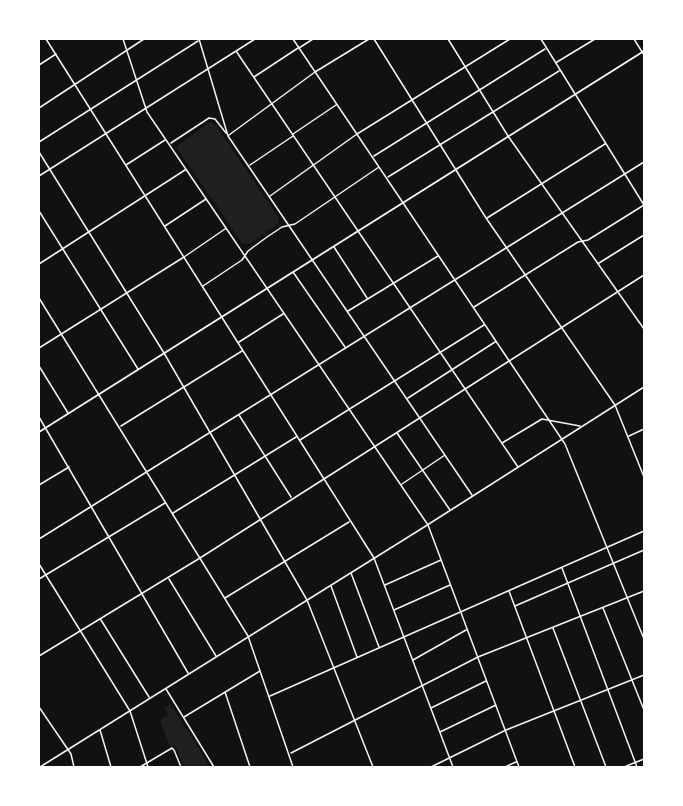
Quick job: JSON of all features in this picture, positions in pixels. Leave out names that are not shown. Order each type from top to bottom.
[{"type":"main road","points":[[39,432],[575,93],[643,53]]},
{"type":"street","points":[[46,39],[374,558],[453,767]]},
{"type":"street","points":[[123,39],[145,109],[428,525],[519,767]]},
{"type":"street","points":[[39,108],[144,39]]},
{"type":"street","points":[[39,176],[255,39]]},
{"type":"street","points":[[293,39],[562,439],[644,639]]},
{"type":"street","points":[[254,77],[313,39]]},
{"type":"street","points":[[228,136],[315,72],[369,39]]},
{"type":"street","points":[[374,39],[486,218],[615,405],[644,477]]},
{"type":"street","points":[[448,39],[508,136],[644,328]]},
{"type":"street","points":[[269,197],[357,134],[510,39]]},
{"type":"street","points":[[474,307],[578,242],[588,240],[644,205],[541,39]]},
{"type":"street","points":[[556,63],[595,39]]},
{"type":"street","points":[[634,39],[643,53]]},
{"type":"street","points":[[39,142],[199,40],[228,136]]},
{"type":"street","points":[[373,156],[546,48]]},
{"type":"street","points":[[236,51],[518,467]]},
{"type":"street","points":[[39,65],[56,54]]},
{"type":"street","points":[[387,178],[560,70]]},
{"type":"street","points":[[249,166],[337,104]]},
{"type":"street","points":[[169,144],[206,119],[215,119],[473,496]]},
{"type":"street","points":[[126,165],[166,140]]},
{"type":"street","points":[[486,218],[605,143]]},
{"type":"street","points":[[39,152],[164,353],[307,600],[372,767]]},
{"type":"street","points":[[39,539],[644,162]]},
{"type":"street","points":[[203,287],[242,260],[248,250],[267,237],[282,227],[295,224],[380,167]]},
{"type":"street","points":[[39,264],[186,169]]},
{"type":"street","points":[[164,227],[206,199]]},
{"type":"street","points":[[39,211],[138,369]]},
{"type":"street","points":[[39,348],[226,228]]},
{"type":"street","points":[[598,264],[644,236]]},
{"type":"street","points":[[333,246],[368,299]]},
{"type":"street","points":[[347,312],[439,255]]},
{"type":"street","points":[[293,271],[345,348]]},
{"type":"street","points":[[39,656],[200,558],[644,275]]},
{"type":"street","points":[[39,298],[248,636],[293,767]]},
{"type":"street","points":[[238,343],[284,314]]},
{"type":"street","points":[[299,441],[485,324]]},
{"type":"street","points":[[408,398],[497,342]]},
{"type":"street","points":[[120,426],[242,350]]},
{"type":"street","points":[[39,366],[68,413]]},
{"type":"street","points":[[40,767],[644,387]]},
{"type":"street","points":[[239,414],[292,499]]},
{"type":"street","points":[[39,417],[47,427],[188,673]]},
{"type":"street","points":[[502,443],[542,419],[581,426]]},
{"type":"street","points":[[628,436],[644,429]]},
{"type":"street","points":[[397,432],[450,510]]},
{"type":"street","points":[[173,513],[297,437]]},
{"type":"street","points":[[401,485],[446,455]]},
{"type":"street","points":[[39,485],[69,466]]},
{"type":"street","points":[[39,579],[166,502]]},
{"type":"street","points":[[225,598],[350,521]]},
{"type":"street","points":[[269,696],[644,531]]},
{"type":"street","points":[[515,606],[644,550]]},
{"type":"street","points":[[384,585],[441,560]]},
{"type":"street","points":[[39,564],[130,711],[148,767]]},
{"type":"street","points":[[562,567],[637,767]]},
{"type":"street","points":[[351,572],[379,648]]},
{"type":"street","points":[[168,578],[216,656]]},
{"type":"street","points":[[330,585],[357,657]]},
{"type":"street","points":[[394,610],[451,585]]},
{"type":"street","points":[[509,590],[575,767]]},
{"type":"street","points":[[289,753],[478,657],[644,591]]},
{"type":"street","points":[[603,608],[644,710]]},
{"type":"street","points":[[100,619],[150,698]]},
{"type":"street","points":[[553,627],[606,767]]},
{"type":"street","points":[[412,661],[467,629]]},
{"type":"street","points":[[184,717],[260,671]]},
{"type":"street","points":[[431,767],[506,730],[644,675]]},
{"type":"street","points":[[430,709],[487,681]]},
{"type":"street","points":[[165,688],[214,767]]},
{"type":"street","points":[[225,692],[250,767]]},
{"type":"street","points":[[439,732],[496,705]]},
{"type":"street","points":[[39,707],[71,754],[74,767]]},
{"type":"street","points":[[100,730],[111,767]]},
{"type":"street","points":[[140,767],[172,748],[181,767]]},
{"type":"street","points":[[624,767],[644,759]]},
{"type":"street","points":[[505,767],[517,761]]},
{"type":"shaded area","points":[[210,122],[214,123],[279,218],[278,224],[249,244],[242,243],[176,147]]},
{"type":"shaded area","points":[[170,704],[209,767],[184,767],[175,745],[170,746],[160,721],[168,715],[165,708]]}]
